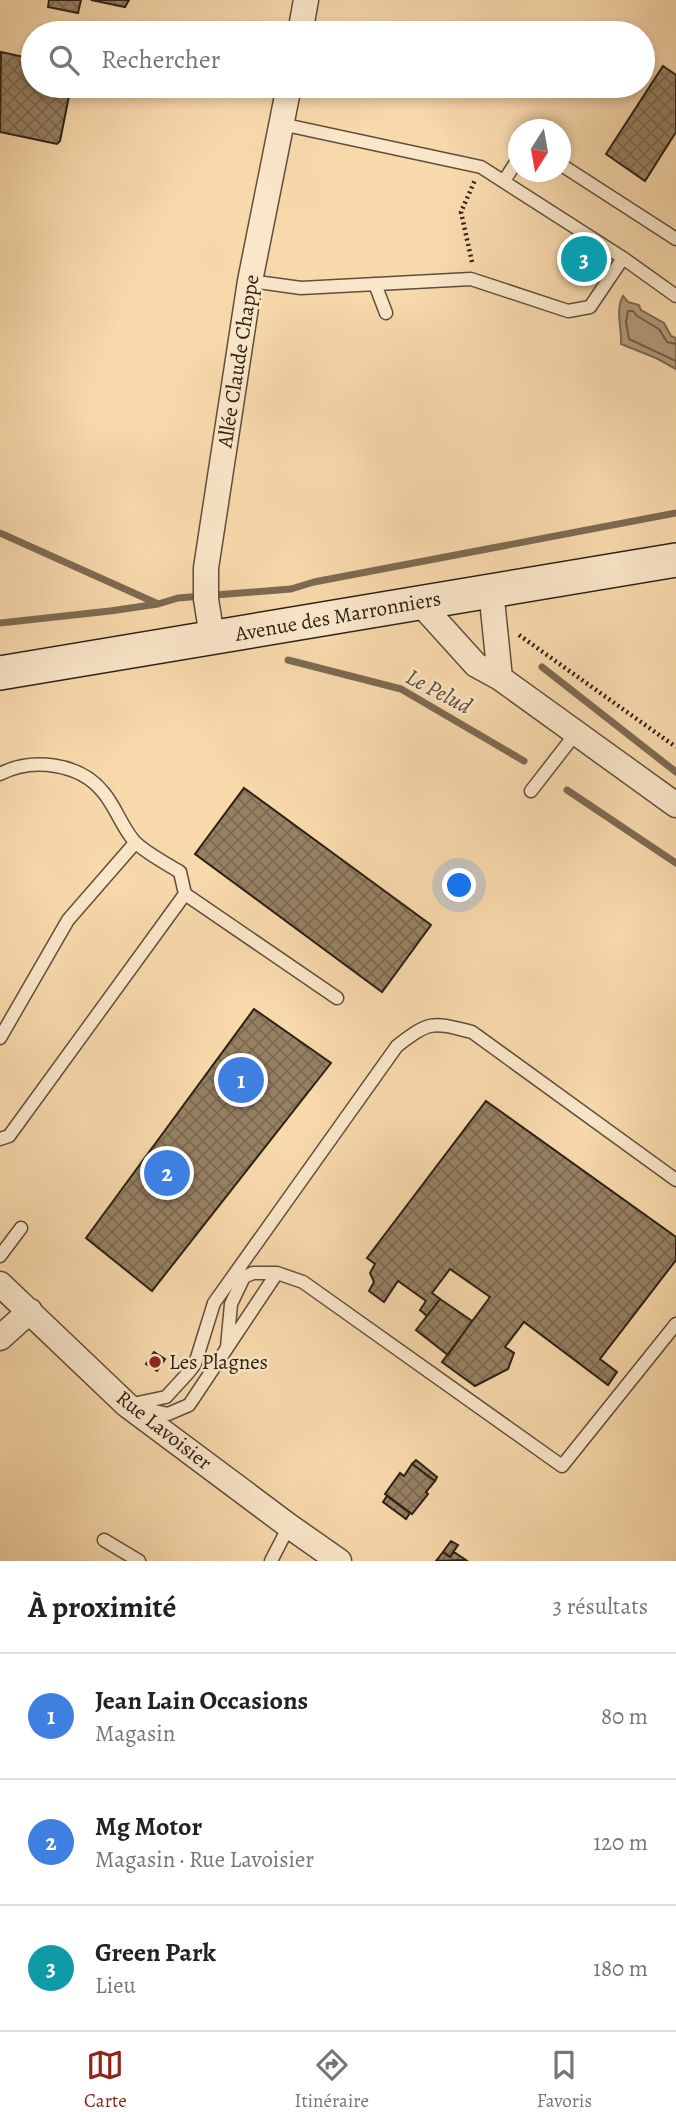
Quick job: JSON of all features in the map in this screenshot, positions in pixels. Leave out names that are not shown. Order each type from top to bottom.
[{"type":"main road","name":"Avenue des Marronniers","points":[[0,673],[676,560]]},
{"type":"street","points":[[302,21],[306,0]]},
{"type":"street","name":"Allée Claude Chappe","points":[[212,637],[206,599],[206,568],[250,281],[286,98]]},
{"type":"street","points":[[491,590],[500,678]]},
{"type":"street","points":[[419,602],[476,665],[500,678],[676,805]]},
{"type":"street","name":"Rue Lavoisier","points":[[0,1284],[127,1405],[289,1527],[339,1561]]},
{"type":"street","points":[[0,1338],[30,1311]]},
{"type":"lane","points":[[281,124],[481,167],[623,258],[676,296]]},
{"type":"lane","points":[[571,171],[676,239]]},
{"type":"lane","points":[[504,181],[508,175]]},
{"type":"lane","points":[[250,281],[301,288],[471,279],[568,312],[590,307],[623,258]]},
{"type":"lane","points":[[376,284],[386,313]]},
{"type":"lane","points":[[531,791],[576,733]]},
{"type":"lane","points":[[0,774],[10,769],[39,764],[81,773],[103,791],[135,843],[180,872],[185,894],[337,998]]},
{"type":"lane","points":[[0,1038],[68,920],[135,843]]},
{"type":"lane","points":[[0,1139],[9,1136],[185,894]]},
{"type":"lane","points":[[127,1405],[166,1397],[195,1364],[214,1303],[397,1046],[419,1028],[439,1024],[472,1031],[676,1180]]},
{"type":"lane","points":[[0,1256],[21,1228]]},
{"type":"lane","points":[[227,1350],[231,1304],[244,1277],[253,1273],[277,1273],[303,1282],[562,1466],[676,1324]]},
{"type":"lane","points":[[127,1405],[168,1414],[189,1405],[277,1273]]},
{"type":"lane","points":[[271,1561],[289,1527]]},
{"type":"lane","points":[[104,1540],[139,1561]]},
{"type":"path","points":[[471,279],[472,261],[461,212],[481,167]]},
{"type":"path","points":[[519,635],[676,747]]},
{"type":"water","points":[[623,296],[628,302],[639,305],[641,310],[664,323],[671,336],[676,338],[676,369],[621,344],[619,313]]},
{"type":"building","points":[[49,0],[81,0],[78,13],[48,7]]},
{"type":"building","points":[[91,0],[129,0],[125,7]]},
{"type":"building","points":[[1,52],[21,56],[21,98],[69,98],[60,141],[57,144],[0,132]]},
{"type":"building","points":[[663,66],[676,75],[676,132],[645,181],[606,154],[642,98],[655,98],[655,78]]},
{"type":"building","points":[[581,251],[593,259],[588,266],[576,259]]},
{"type":"building","points":[[244,788],[431,925],[382,992],[195,854]]},
{"type":"building","points":[[254,1009],[331,1063],[152,1291],[86,1238]]},
{"type":"building","points":[[486,1101],[676,1237],[676,1260],[600,1359],[617,1372],[608,1385],[524,1322],[505,1347],[514,1353],[508,1369],[475,1386],[442,1362],[490,1297],[450,1269],[432,1293],[440,1299],[427,1316],[420,1310],[426,1301],[398,1281],[384,1302],[369,1291],[374,1282],[370,1273],[375,1264],[367,1258]]},
{"type":"building","points":[[440,1299],[472,1321],[448,1355],[416,1330]]},
{"type":"building","name":"Les Plagnes","points":[[154,1352],[165,1359],[157,1371],[146,1364]]},
{"type":"building","points":[[416,1460],[437,1477],[435,1481],[412,1464]]},
{"type":"building","points":[[412,1464],[435,1481],[412,1514],[385,1494],[400,1473],[404,1476]]},
{"type":"building","points":[[387,1496],[410,1513],[406,1519],[383,1502]]},
{"type":"building","points":[[451,1541],[458,1545],[450,1557],[443,1552]]},
{"type":"building","points":[[443,1552],[450,1557],[454,1552],[466,1560],[436,1561]]},
{"type":"waterway","points":[[0,623],[110,611],[158,604],[178,598],[291,589],[314,582],[676,513]]},
{"type":"waterway","name":"Le Pelud","points":[[0,533],[156,603]]},
{"type":"waterway","name":"Le Pelud","points":[[288,660],[401,689],[524,761]]},
{"type":"waterway","points":[[542,667],[676,772]]},
{"type":"waterway","name":"Le Pelud","points":[[567,790],[676,863]]},
{"type":"place","name":"Green Park","points":[[584,259]]},
{"type":"place","name":"Jean Lain Occasions","points":[[241,1080]]},
{"type":"place","name":"Mg Motor","points":[[167,1173]]},
{"type":"place","name":"Les Plagnes","points":[[155,1362]]}]
